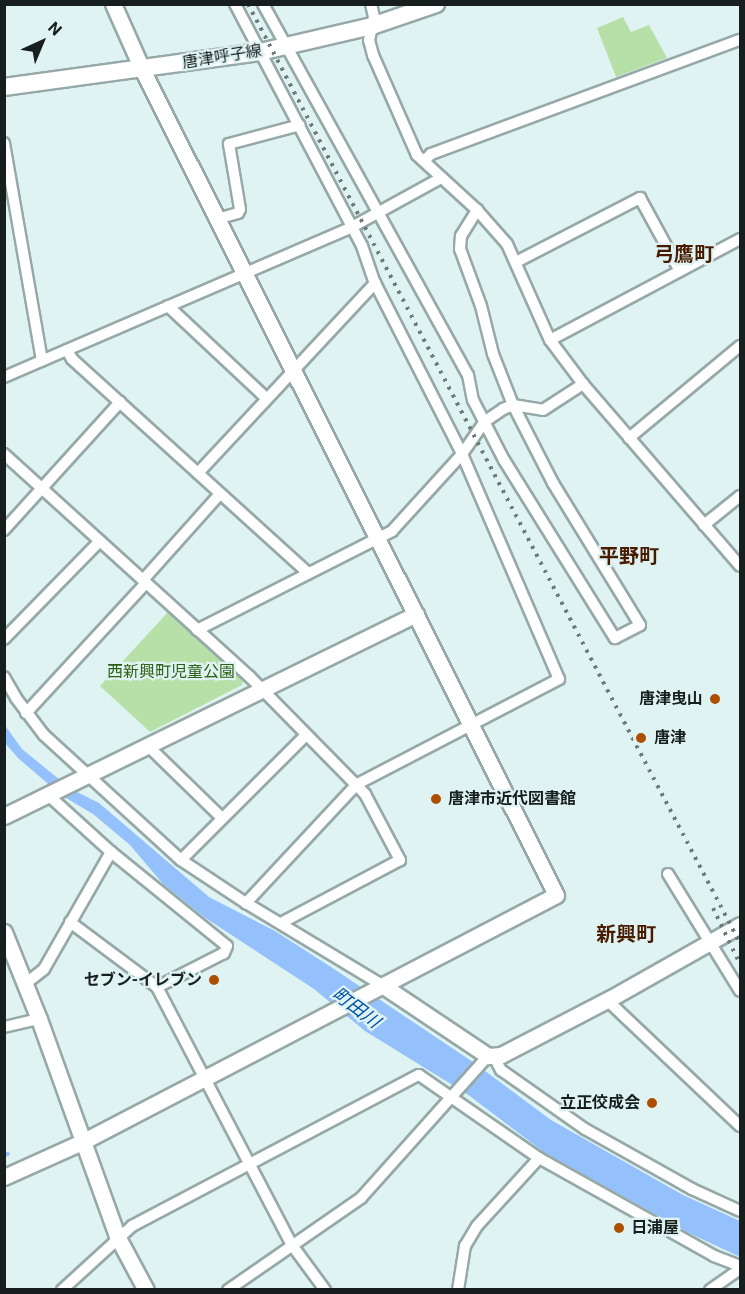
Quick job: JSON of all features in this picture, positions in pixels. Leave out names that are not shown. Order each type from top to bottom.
[{"type":"main road","name":"唐津呼子線","points":[[4,87],[261,52],[372,26],[435,4]]},
{"type":"street","points":[[4,1177],[82,1142],[556,895],[142,69],[113,4]]},
{"type":"street","points":[[235,4],[362,246],[375,283],[462,454],[559,679],[357,784],[246,903]]},
{"type":"street","points":[[263,4],[468,375],[473,400],[504,460],[615,638],[640,625],[553,483],[513,405],[493,354],[481,306],[460,249],[461,236],[477,210]]},
{"type":"street","points":[[371,4],[374,17],[369,40],[373,55],[417,155],[477,210],[507,244],[550,340],[583,384],[741,566]]},
{"type":"street","points":[[424,161],[431,154],[741,40]]},
{"type":"street","points":[[217,219],[238,213],[240,209],[229,144],[300,125]]},
{"type":"street","points":[[4,143],[42,361]]},
{"type":"street","points":[[4,377],[352,227],[380,214],[441,178]]},
{"type":"street","points":[[516,262],[640,198],[680,271]]},
{"type":"street","points":[[550,340],[741,239]]},
{"type":"street","points":[[198,473],[375,283]]},
{"type":"street","points":[[168,306],[266,398]]},
{"type":"street","points":[[629,438],[741,346]]},
{"type":"street","points":[[67,350],[72,359],[308,573]]},
{"type":"street","points":[[198,630],[392,531],[462,454],[484,422],[513,405],[543,410],[583,384]]},
{"type":"street","points":[[4,530],[120,402]]},
{"type":"street","points":[[4,454],[250,677],[259,689],[357,784],[400,860],[281,923]]},
{"type":"street","points":[[26,713],[220,494]]},
{"type":"street","points":[[704,525],[741,496]]},
{"type":"street","points":[[4,639],[100,541]]},
{"type":"street","points":[[4,816],[416,614]]},
{"type":"street","points":[[4,677],[26,713],[44,735],[181,860],[489,1058],[501,1070],[585,1129],[692,1189],[741,1211]]},
{"type":"street","points":[[181,860],[306,735]]},
{"type":"street","points":[[148,746],[222,818]]},
{"type":"street","points":[[47,794],[111,852],[227,946],[224,953],[157,987]]},
{"type":"street","points":[[25,984],[44,969],[111,852]]},
{"type":"street","points":[[668,874],[741,991]]},
{"type":"street","points":[[70,922],[157,987],[292,1245],[325,1290]]},
{"type":"street","points":[[228,1290],[361,1198],[489,1058],[607,1000],[741,925]]},
{"type":"street","points":[[4,932],[11,963],[25,984],[39,1019],[117,1236],[146,1290]]},
{"type":"street","points":[[607,1000],[741,1126]]},
{"type":"street","points":[[4,1027],[39,1019]]},
{"type":"street","points":[[62,1290],[117,1236],[132,1226],[419,1075],[539,1158],[714,1256],[741,1268]]},
{"type":"street","points":[[458,1290],[465,1246],[477,1226],[539,1158]]},
{"type":"street","points":[[710,1290],[741,1268]]},
{"type":"green space","points":[[623,17],[631,32],[649,25],[667,58],[616,77],[597,28]]},
{"type":"green space","name":"西新興町児童公園","points":[[168,612],[243,679],[242,685],[150,732],[100,686]]},
{"type":"water","name":"町田川","points":[[4,724],[22,749],[71,789],[99,803],[209,897],[275,931],[328,965],[473,1062],[551,1120],[683,1195],[740,1221],[740,1257],[689,1233],[545,1153],[467,1094],[365,1031],[314,989],[204,917],[163,884],[130,845],[93,814],[61,795],[18,758],[5,743]]},
{"type":"waterway","points":[[4,1155],[8,1154]]},
{"type":"railway","points":[[248,4],[740,943]]},
{"type":"railway","points":[[713,908],[740,964]]},
{"type":"place","name":"唐津曳山","points":[[715,699]]},
{"type":"place","name":"唐津","points":[[641,738]]},
{"type":"place","name":"唐津市近代図書館","points":[[436,799]]},
{"type":"place","name":"セブン-イレブン","points":[[214,980]]},
{"type":"place","name":"立正佼成会","points":[[652,1103]]},
{"type":"place","name":"日浦屋","points":[[619,1228]]},
{"type":"district","name":"弓鷹町","points":[[684,254]]},
{"type":"district","name":"平野町","points":[[629,556]]},
{"type":"district","name":"新興町","points":[[626,934]]}]
